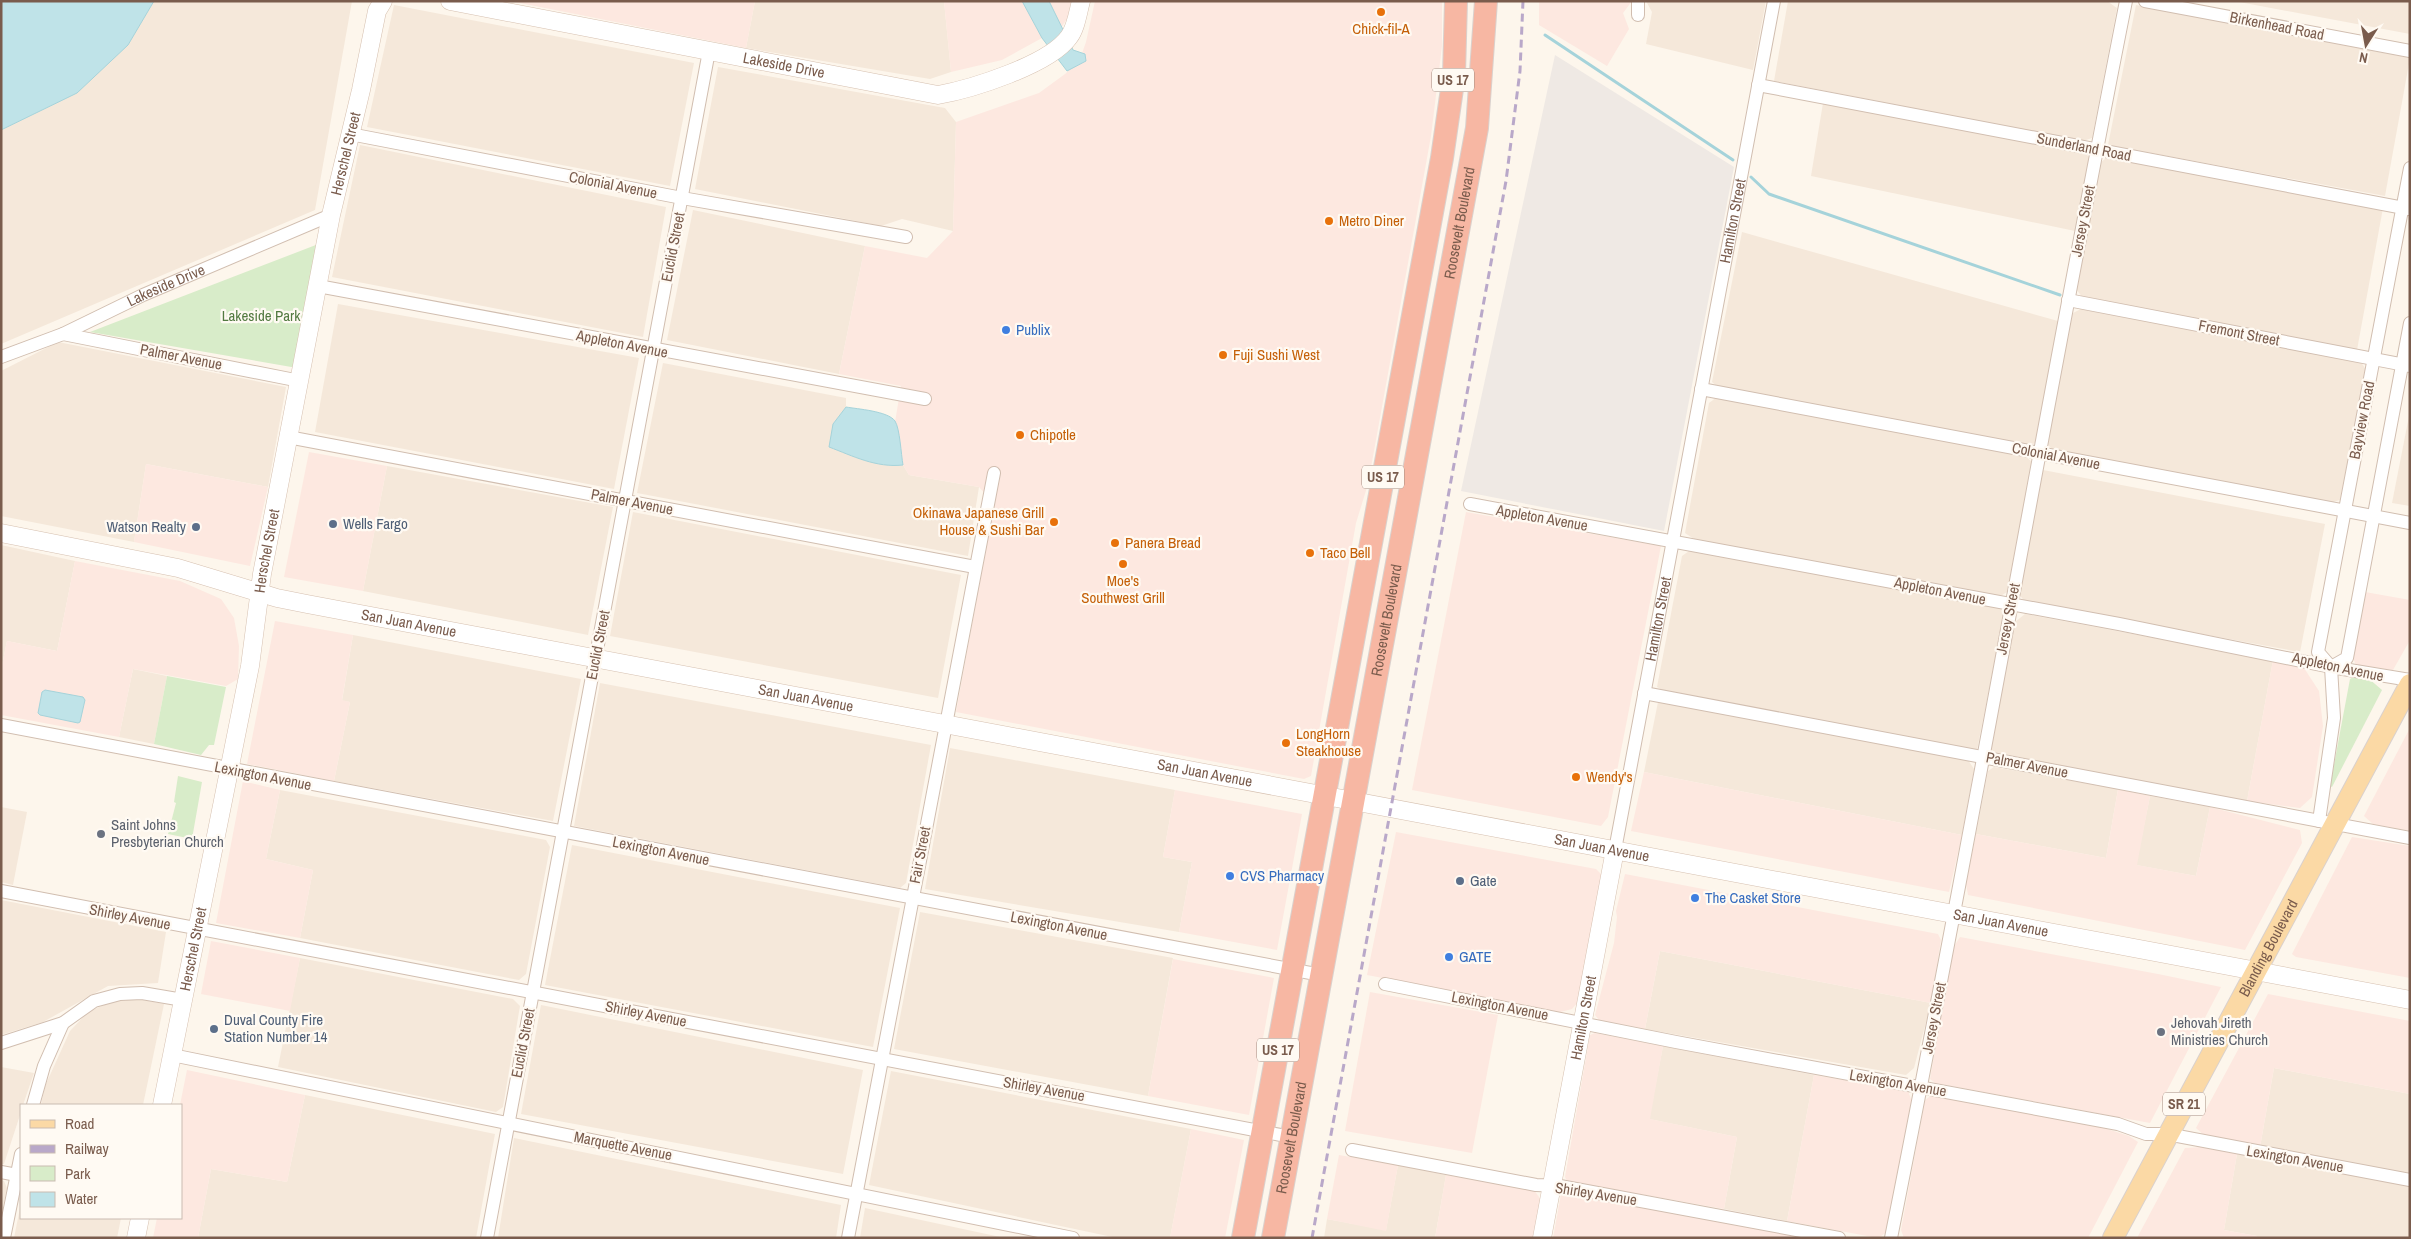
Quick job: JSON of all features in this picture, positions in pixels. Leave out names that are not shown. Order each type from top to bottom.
[{"type":"highway","name":"Roosevelt Boulevard","points":[[1243,1238],[1442,158],[1454,75],[1456,1]]},
{"type":"highway","name":"Roosevelt Boulevard","points":[[1273,1238],[1477,128],[1486,1]]},
{"type":"highway","points":[[1458,228],[1454,175],[1450,165],[1442,158],[1459,148],[1477,128]]},
{"type":"highway","points":[[1377,511],[1386,520],[1388,534],[1378,600],[1378,618],[1384,635]]},
{"type":"main road","name":"Herschel Street","points":[[162,1104],[250,666],[260,592],[331,215],[377,11],[383,1]]},
{"type":"main road","name":"Lakeside Drive","points":[[450,1],[938,95],[956,92],[1018,70],[1051,52],[1068,39],[1081,1]]},
{"type":"main road","name":"San Juan Avenue","points":[[1,532],[178,568],[277,598],[307,604],[2410,1000]]},
{"type":"main road","name":"Blanding Boulevard","points":[[2113,1238],[2256,972],[2326,822],[2410,684]]},
{"type":"main road","name":"Hamilton Street","points":[[1542,1238],[1615,850]]},
{"type":"main road","points":[[136,1238],[140,1219]]},
{"type":"street","points":[[1638,1],[1638,15]]},
{"type":"street","name":"Hamilton Street","points":[[1615,850],[1774,1]]},
{"type":"street","name":"Jersey Street","points":[[1891,1238],[1954,914],[2096,149],[2126,1]]},
{"type":"street","name":"Birkenhead Road","points":[[2145,1],[2410,51]]},
{"type":"street","name":"Euclid Street","points":[[487,1238],[709,51]]},
{"type":"street","name":"Sunderland Road","points":[[1758,85],[2406,208]]},
{"type":"street","name":"Colonial Avenue","points":[[350,134],[682,198],[906,237]]},
{"type":"street","name":"Bayview Road","points":[[2326,822],[2334,718],[2331,667],[2318,652],[2344,511],[2406,208],[2410,168]]},
{"type":"street","name":"Lakeside Drive","points":[[1,357],[62,334],[143,295],[331,215]]},
{"type":"street","name":"Appleton Avenue","points":[[318,286],[925,399]]},
{"type":"street","name":"Fremont Street","points":[[2068,300],[2406,365]]},
{"type":"street","name":"Bayview Road","points":[[2331,667],[2347,658],[2406,365],[2410,323]]},
{"type":"street","name":"Palmer Avenue","points":[[62,334],[300,381]]},
{"type":"street","name":"Colonial Avenue","points":[[1701,390],[2410,523]]},
{"type":"street","name":"Palmer Avenue","points":[[288,437],[975,567]]},
{"type":"street","name":"Fair Street","points":[[848,1238],[944,724],[994,473]]},
{"type":"street","name":"Appleton Avenue","points":[[1470,504],[2280,655],[2331,667],[2410,680]]},
{"type":"street","name":"Palmer Avenue","points":[[1644,693],[2410,838]]},
{"type":"street","name":"Lexington Avenue","points":[[1,725],[230,770],[1321,975]]},
{"type":"street","name":"Shirley Avenue","points":[[1,891],[198,930],[1291,1136]]},
{"type":"street","name":"Lexington Avenue","points":[[1385,984],[1921,1088],[2118,1124],[2146,1134],[2168,1134],[2410,1180]]},
{"type":"street","points":[[1,1043],[63,1023],[94,1001],[120,994],[142,993],[183,1000]]},
{"type":"street","points":[[33,1104],[44,1066],[63,1023]]},
{"type":"street","name":"Marquette Avenue","points":[[172,1055],[1073,1238]]},
{"type":"street","name":"Shirley Avenue","points":[[1352,1150],[1536,1185],[1552,1186],[1839,1238]]},
{"type":"street","points":[[4,1238],[20,1159]]},
{"type":"street","points":[[1,1172],[17,1175]]},
{"type":"shaded area","points":[[154,1],[352,1],[315,210],[1,344],[1,130],[77,93],[128,45]]},
{"type":"shaded area","points":[[510,1],[755,1],[746,48]]},
{"type":"shaded area","points":[[755,1],[944,1],[951,72],[930,79],[746,48]]},
{"type":"shaded area","points":[[944,1],[1022,1],[1042,38],[1002,60],[951,72]]},
{"type":"shaded area","points":[[1049,1],[1073,1],[1071,13],[1061,28]]},
{"type":"shaded area","points":[[1095,1],[1442,1],[1442,46],[1431,136],[1368,484],[1356,523],[1311,776],[1304,779],[956,712],[994,504],[979,487],[909,475],[903,465],[895,422],[901,386],[839,374],[865,246],[927,258],[953,231],[956,122],[1039,93],[1065,74],[1080,59],[1086,42]]},
{"type":"shaded area","points":[[1539,1],[1632,1],[1623,13],[1629,29],[1607,66],[1539,25]]},
{"type":"shaded area","points":[[1646,1],[1766,1],[1753,70],[1646,44],[1652,12]]},
{"type":"shaded area","points":[[1788,1],[2107,1],[2117,8],[2092,138],[2083,141],[1774,81]]},
{"type":"shaded area","points":[[2234,1],[2410,1],[2410,34]]},
{"type":"shaded area","points":[[394,5],[694,63],[670,186],[367,127]]},
{"type":"shaded area","points":[[2136,5],[2410,58],[2385,196],[2108,145]]},
{"type":"shaded area","points":[[1555,55],[1734,167],[1664,531],[1461,491]]},
{"type":"shaded area","points":[[718,67],[945,108],[956,122],[953,231],[902,219],[881,226],[695,189]]},
{"type":"shaded area","points":[[1823,103],[2085,153],[2090,158],[2075,231],[1811,176]]},
{"type":"shaded area","points":[[360,145],[666,207],[643,337],[332,277]]},
{"type":"shaded area","points":[[2106,158],[2383,208],[2357,350],[2083,298],[2076,289],[2099,164]]},
{"type":"shaded area","points":[[693,210],[865,246],[839,374],[667,340]]},
{"type":"shaded area","points":[[1742,232],[2058,321],[2036,442],[2029,447],[1718,387],[1712,382]]},
{"type":"shaded area","points":[[338,304],[639,358],[614,489],[315,432]]},
{"type":"shaded area","points":[[2081,309],[2361,362],[2366,370],[2340,500],[2329,503],[2054,451],[2047,444],[2071,314]]},
{"type":"shaded area","points":[[58,342],[286,387],[268,487],[146,464],[134,542],[1,516],[1,371]]},
{"type":"shaded area","points":[[663,363],[846,398],[846,407],[833,424],[890,466],[903,465],[909,475],[979,487],[968,556],[637,493]]},
{"type":"shaded area","points":[[1717,397],[2024,455],[2032,462],[2007,592],[1999,597],[1697,541],[1685,533],[1709,403]]},
{"type":"shaded area","points":[[2410,411],[2410,506],[2392,503]]},
{"type":"shaded area","points":[[309,452],[387,466],[363,591],[284,577]]},
{"type":"shaded area","points":[[146,464],[268,487],[250,566],[134,542]]},
{"type":"shaded area","points":[[387,466],[613,507],[588,635],[363,591]]},
{"type":"shaded area","points":[[2043,470],[2325,524],[2300,652],[2025,602],[2019,594]]},
{"type":"shaded area","points":[[633,512],[961,575],[938,698],[610,636]]},
{"type":"shaded area","points":[[1466,512],[1661,546],[1608,817],[1601,826],[1412,790]]},
{"type":"shaded area","points":[[1,545],[75,561],[57,651],[7,641],[1,670]]},
{"type":"shaded area","points":[[1689,551],[2000,608],[2004,613],[1977,750],[1666,692],[1657,687],[1682,556]]},
{"type":"shaded area","points":[[75,561],[180,581],[221,599],[234,618],[239,646],[238,679],[226,686],[133,669],[119,737],[1,715],[1,670],[7,641],[57,651]]},
{"type":"shaded area","points":[[2365,592],[2410,600],[2410,640],[2393,670],[2356,665],[2353,658]]},
{"type":"shaded area","points":[[2025,614],[2273,660],[2247,801],[1998,756],[1989,748],[2015,622]]},
{"type":"shaded area","points":[[275,621],[353,635],[342,700],[350,702],[334,781],[247,764]]},
{"type":"shaded area","points":[[353,635],[581,679],[553,821],[334,781],[350,702],[342,701]]},
{"type":"shaded area","points":[[2273,660],[2304,668],[2319,691],[2323,726],[2312,797],[2300,808],[2247,801]]},
{"type":"shaded area","points":[[133,669],[167,676],[154,744],[119,737]]},
{"type":"shaded area","points":[[600,683],[931,745],[906,883],[900,888],[574,826]]},
{"type":"shaded area","points":[[1658,702],[1968,760],[1974,769],[1962,835],[1644,772]]},
{"type":"shaded area","points":[[2410,728],[2410,831],[2373,824],[2364,816]]},
{"type":"shaded area","points":[[950,748],[1175,790],[1163,857],[1192,862],[1179,932],[925,889]]},
{"type":"shaded area","points":[[1994,767],[2118,789],[2106,858],[1976,834],[1988,771]]},
{"type":"shaded area","points":[[1644,772],[1962,835],[1949,892],[1631,831]]},
{"type":"shaded area","points":[[243,781],[280,790],[266,859],[313,870],[300,938],[216,923]]},
{"type":"shaded area","points":[[2118,789],[2150,796],[2137,865],[2196,876],[2210,807],[2300,830],[2302,843],[2245,950],[1968,895],[1966,884],[1976,834],[2106,858]]},
{"type":"shaded area","points":[[280,790],[546,840],[550,847],[526,974],[519,980],[300,938],[313,870],[266,859]]},
{"type":"shaded area","points":[[1175,790],[1302,814],[1277,950],[1179,932],[1192,862],[1163,857]]},
{"type":"shaded area","points":[[2150,796],[2210,807],[2196,876],[2136,865]]},
{"type":"shaded area","points":[[1,807],[27,812],[13,885],[1,882]]},
{"type":"shaded area","points":[[1396,832],[1596,869],[1604,877],[1580,1000],[1572,1009],[1560,1012],[1367,975]]},
{"type":"shaded area","points":[[2352,837],[2410,846],[2410,978],[2296,957],[2292,954]]},
{"type":"shaded area","points":[[572,845],[900,908],[873,1047],[545,985]]},
{"type":"shaded area","points":[[1625,874],[1938,934],[1941,940],[1931,1003],[1660,951],[1645,1029],[1599,1020],[1595,1015],[1614,943],[1616,911]]},
{"type":"shaded area","points":[[1,900],[166,932],[158,983],[108,986],[43,1022],[1,1035]]},
{"type":"shaded area","points":[[920,912],[1173,958],[1148,1096],[894,1049]]},
{"type":"shaded area","points":[[1960,937],[2221,987],[2150,1123],[1935,1083],[1930,1079],[1953,948]]},
{"type":"shaded area","points":[[211,941],[300,958],[290,1011],[201,994]]},
{"type":"shaded area","points":[[1660,951],[1931,1003],[1914,1068],[1906,1075],[1645,1029]]},
{"type":"shaded area","points":[[300,958],[513,999],[520,1006],[503,1107],[496,1112],[278,1067]]},
{"type":"shaded area","points":[[1173,959],[1274,978],[1249,1115],[1148,1096]]},
{"type":"shaded area","points":[[1370,992],[1498,1015],[1472,1153],[1345,1131]]},
{"type":"shaded area","points":[[2268,994],[2410,1021],[2410,1094],[2274,1068],[2260,1147],[2206,1137],[2196,1128]]},
{"type":"shaded area","points":[[138,999],[164,1004],[143,1104],[41,1104],[45,1086],[70,1031],[88,1012],[111,1002]]},
{"type":"shaded area","points":[[541,1005],[863,1070],[843,1174],[521,1114]]},
{"type":"shaded area","points":[[1595,1033],[1663,1046],[1650,1119],[1737,1137],[1724,1209],[1567,1181],[1565,1177],[1590,1035]]},
{"type":"shaded area","points":[[1663,1046],[1814,1075],[1787,1221],[1724,1209],[1737,1137],[1649,1119]]},
{"type":"shaded area","points":[[1,1067],[34,1073],[23,1104],[20,1104],[20,1115],[4,1164],[1,1164]]},
{"type":"shaded area","points":[[2274,1068],[2410,1094],[2410,1175],[2260,1147]]},
{"type":"shaded area","points":[[187,1070],[305,1095],[287,1182],[211,1169],[198,1238],[153,1238],[157,1219],[182,1219],[182,1104],[180,1104]]},
{"type":"shaded area","points":[[891,1071],[1191,1129],[1170,1238],[1117,1238],[869,1185]]},
{"type":"shaded area","points":[[1814,1075],[1908,1091],[1914,1107],[1887,1232],[1878,1238],[1787,1221]]},
{"type":"shaded area","points":[[305,1095],[495,1134],[476,1238],[198,1238],[211,1169],[287,1182]]},
{"type":"shaded area","points":[[1932,1095],[2101,1127],[2129,1136],[2138,1142],[2088,1238],[1904,1238],[1901,1230],[1925,1100]]},
{"type":"shaded area","points":[[1191,1129],[1244,1140],[1225,1238],[1170,1238]]},
{"type":"shaded area","points":[[514,1138],[841,1205],[836,1238],[498,1238]]},
{"type":"shaded area","points":[[2202,1147],[2237,1154],[2224,1230],[2257,1236],[2257,1238],[2137,1238],[2185,1148]]},
{"type":"shaded area","points":[[2237,1154],[2410,1186],[2410,1238],[2257,1238],[2257,1236],[2224,1230]]},
{"type":"shaded area","points":[[1339,1155],[1398,1165],[1386,1231],[1327,1219]]},
{"type":"shaded area","points":[[1398,1165],[1446,1175],[1435,1238],[1324,1238],[1327,1219],[1386,1230]]},
{"type":"shaded area","points":[[1446,1175],[1534,1190],[1542,1201],[1534,1238],[1435,1238]]},
{"type":"shaded area","points":[[1,1180],[4,1181],[7,1188],[1,1216]]},
{"type":"shaded area","points":[[1561,1194],[1581,1194],[1809,1238],[1553,1238]]},
{"type":"shaded area","points":[[20,1208],[20,1219],[121,1219],[117,1238],[14,1238]]},
{"type":"shaded area","points":[[865,1208],[1005,1238],[860,1238]]},
{"type":"green space","name":"Lakeside Park","points":[[321,243],[297,368],[90,332]]},
{"type":"green space","points":[[167,676],[226,687],[214,745],[209,745],[201,755],[154,744]]},
{"type":"green space","points":[[2355,676],[2368,678],[2382,690],[2332,787],[2330,786],[2350,679]]},
{"type":"green space","points":[[178,776],[202,782],[192,839],[168,834],[176,803],[174,802]]},
{"type":"water","points":[[1,1],[154,1],[128,45],[77,93],[1,130]]},
{"type":"water","points":[[1022,1],[1049,1],[1073,50],[1085,54],[1086,61],[1067,71],[1042,38]]},
{"type":"water","points":[[846,407],[886,415],[895,421],[903,465],[874,463],[829,447],[833,424]]},
{"type":"water","points":[[45,690],[83,697],[85,700],[80,722],[40,715],[38,713],[42,692]]},
{"type":"waterway","points":[[1545,35],[1733,160]]},
{"type":"waterway","points":[[1751,177],[1769,194],[2060,295]]},
{"type":"railway","points":[[1312,1238],[1506,181],[1520,71],[1523,1]]},
{"type":"place","name":"Chick-fil-A","points":[[1381,12]]},
{"type":"place","name":"Metro Diner","points":[[1329,221]]},
{"type":"place","name":"Publix","points":[[1006,330]]},
{"type":"place","name":"Fuji Sushi West","points":[[1223,355]]},
{"type":"place","name":"Chipotle","points":[[1020,435]]},
{"type":"place","name":"Okinawa Japanese Grill House & Sushi Bar","points":[[1054,522]]},
{"type":"place","name":"Wells Fargo","points":[[333,524]]},
{"type":"place","name":"Watson Realty","points":[[196,527]]},
{"type":"place","name":"Panera Bread","points":[[1115,543]]},
{"type":"place","name":"Taco Bell","points":[[1310,553]]},
{"type":"place","name":"Moe's Southwest Grill","points":[[1123,564]]},
{"type":"place","name":"LongHorn Steakhouse","points":[[1286,743]]},
{"type":"place","name":"Wendy's","points":[[1576,777]]},
{"type":"place","name":"Saint Johns Presbyterian Church","points":[[101,834]]},
{"type":"place","name":"CVS Pharmacy","points":[[1230,876]]},
{"type":"place","name":"Gate","points":[[1460,881]]},
{"type":"place","name":"The Casket Store","points":[[1695,898]]},
{"type":"place","name":"GATE","points":[[1449,957]]},
{"type":"place","name":"Duval County Fire Station Number 14","points":[[214,1029]]},
{"type":"place","name":"Jehovah Jireth Ministries Church","points":[[2161,1032]]}]
